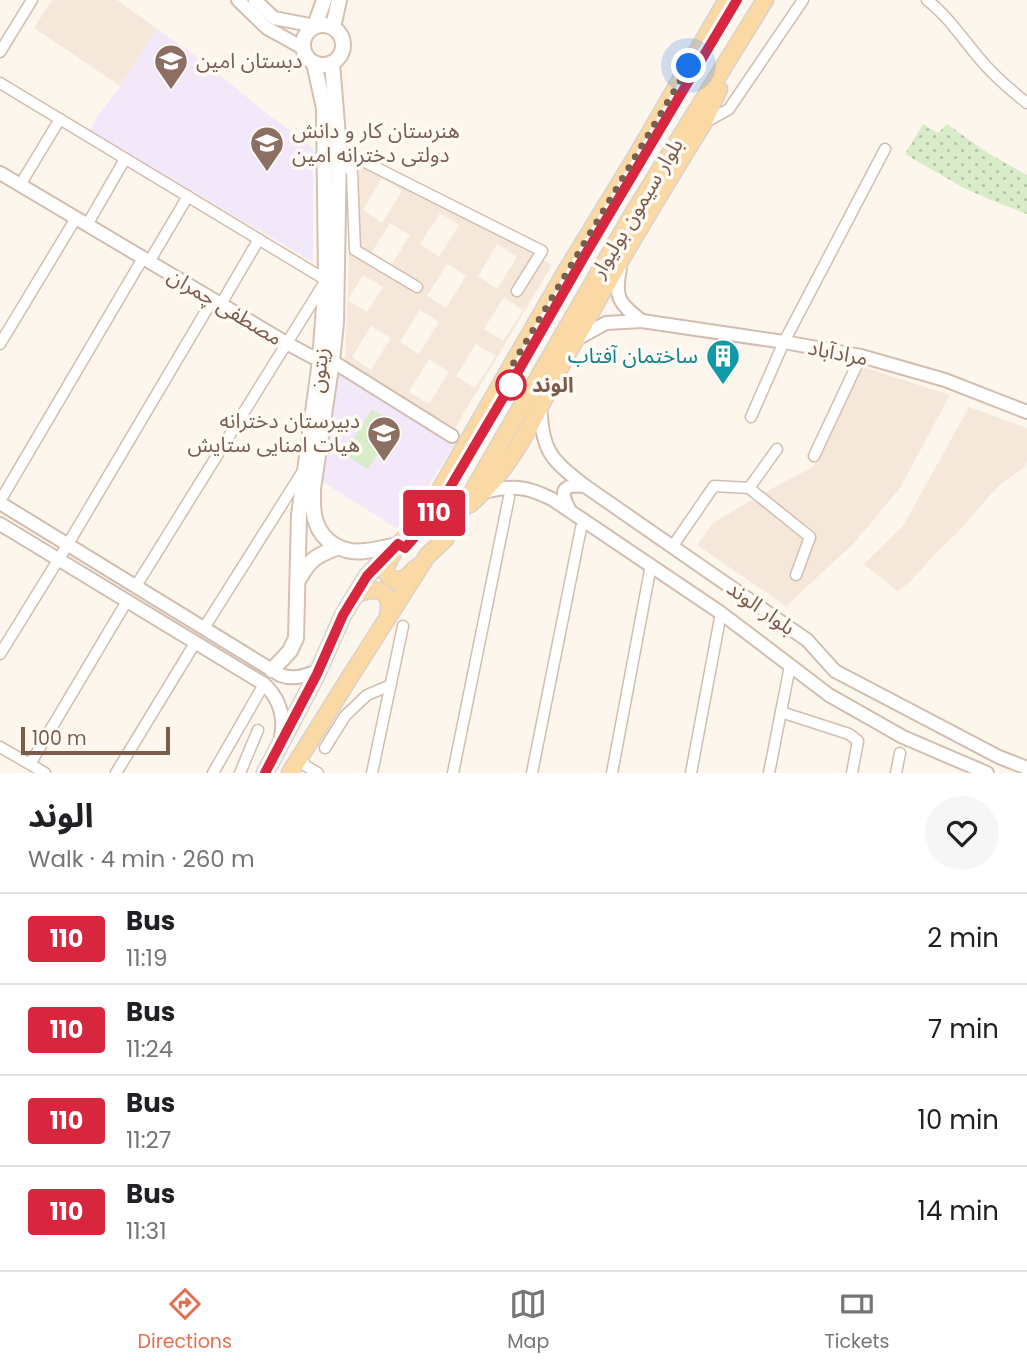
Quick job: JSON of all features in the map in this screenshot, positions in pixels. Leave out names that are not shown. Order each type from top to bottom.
[{"type":"main road","points":[[315,26],[328,25],[341,36],[343,48],[332,63],[314,63],[303,48],[305,35],[315,26],[324,0]]},
{"type":"main road","points":[[333,27],[339,0]]},
{"type":"main road","points":[[637,155],[655,104],[715,0]]},
{"type":"main road","name":"بلوار سیمون بولیوار","points":[[265,773],[318,671],[343,615],[367,576],[426,514],[558,284],[727,0]]},
{"type":"main road","name":"بلوار سیمون بولیوار","points":[[290,773],[427,556],[445,539],[634,212],[765,0]]},
{"type":"main road","points":[[460,512],[484,492],[513,456],[574,340],[703,124],[743,37]]},
{"type":"main road","name":"زیتون","points":[[314,63],[324,108],[326,361],[313,505],[316,522],[323,536],[336,548]]},
{"type":"main road","name":"زیتون","points":[[272,670],[290,651],[296,638],[299,515],[305,467],[336,323],[340,149],[332,63]]},
{"type":"main road","points":[[298,580],[314,557],[336,548],[363,552],[398,544]]},
{"type":"main road","points":[[398,544],[386,566],[393,579],[405,579],[427,556]]},
{"type":"main road","points":[[355,595],[366,590],[375,590],[387,597],[390,602],[387,619]]},
{"type":"street","points":[[0,52],[32,0]]},
{"type":"street","points":[[238,0],[267,28],[303,48]]},
{"type":"street","points":[[255,0],[274,18],[315,26]]},
{"type":"street","points":[[743,37],[773,0]]},
{"type":"street","points":[[703,124],[729,108],[803,0]]},
{"type":"street","points":[[928,0],[989,69],[1027,103]]},
{"type":"street","points":[[0,83],[326,279],[136,586]]},
{"type":"street","points":[[20,185],[60,119]]},
{"type":"street","points":[[340,149],[352,173],[355,250],[417,287]]},
{"type":"street","points":[[340,149],[542,251],[517,291]]},
{"type":"street","points":[[751,417],[784,342],[885,149]]},
{"type":"street","points":[[0,344],[125,159]]},
{"type":"street","name":"مصطفی چمران","points":[[1,177],[20,185],[288,344],[326,361],[452,436]]},
{"type":"street","points":[[188,196],[146,260],[0,502],[272,670],[288,678],[318,671]]},
{"type":"street","points":[[0,654],[217,302],[259,239]]},
{"type":"street","points":[[621,260],[617,283],[618,297],[623,306],[642,321]]},
{"type":"street","name":"مرادآباد","points":[[574,340],[606,323],[642,321],[784,342],[861,356],[945,380],[1027,412]]},
{"type":"street","points":[[814,456],[861,356]]},
{"type":"street","name":"بلوار الوند","points":[[540,405],[542,431],[552,458],[585,486],[807,640],[835,671],[999,757],[1027,768]]},
{"type":"street","points":[[748,488],[776,450]]},
{"type":"street","points":[[204,628],[305,467]]},
{"type":"street","points":[[569,509],[563,496],[564,491],[575,485],[585,486]]},
{"type":"street","points":[[672,547],[714,486],[748,488],[810,537],[796,575]]},
{"type":"street","name":"بلوار الوند","points":[[484,492],[505,487],[526,489],[538,492],[569,509],[721,613],[829,695],[902,737],[987,773]]},
{"type":"street","points":[[453,773],[509,497]]},
{"type":"street","points":[[0,524],[264,684],[274,693],[279,704],[282,717],[279,744]]},
{"type":"street","points":[[532,773],[581,528]]},
{"type":"street","points":[[612,773],[651,565]]},
{"type":"street","points":[[30,764],[127,601]]},
{"type":"street","points":[[691,773],[721,613]]},
{"type":"street","points":[[372,773],[403,626]]},
{"type":"street","points":[[116,773],[195,643]]},
{"type":"street","points":[[769,773],[790,666]]},
{"type":"street","points":[[213,773],[264,684]]},
{"type":"street","points":[[325,748],[345,716],[367,695],[391,685]]},
{"type":"street","points":[[781,712],[849,734],[858,741],[852,773]]},
{"type":"street","points":[[240,773],[258,730]]},
{"type":"street","points":[[0,747],[45,773]]},
{"type":"street","points":[[896,773],[900,753]]},
{"type":"street","points":[[300,757],[318,773]]},
{"type":"shaded area","points":[[52,0],[117,0],[157,29],[120,86],[34,28]]},
{"type":"shaded area","points":[[157,29],[203,61],[313,148],[313,262],[90,131]]},
{"type":"shaded area","points":[[353,156],[552,265],[455,428],[345,361]],"holes":[[[382,178],[402,191],[382,223],[363,210]],[[440,213],[459,225],[439,257],[420,244]],[[390,223],[410,235],[390,267],[370,255]],[[497,244],[517,257],[497,289],[478,276]],[[447,264],[466,276],[446,308],[427,296]],[[363,275],[383,287],[367,312],[348,300]],[[504,297],[523,310],[503,341],[484,329]],[[420,310],[439,322],[419,354],[400,342]],[[371,326],[391,338],[371,370],[352,357]],[[476,344],[496,356],[475,388],[456,376]],[[429,359],[449,372],[429,404],[409,392]]]},
{"type":"shaded area","points":[[863,367],[950,395],[900,488],[854,543],[786,606],[697,545],[713,523],[813,467]]},
{"type":"shaded area","name":"دبیرستان دخترانه هیات امنایی ستایش","points":[[336,371],[455,444],[412,511],[396,528],[323,482]]},
{"type":"shaded area","points":[[969,407],[1027,428],[1025,467],[999,485],[910,582],[897,591],[864,564],[903,526]]},
{"type":"green space","points":[[923,124],[938,133],[947,124],[988,153],[1027,175],[1027,214],[962,187],[905,154]]},
{"type":"green space","points":[[372,409],[396,424],[368,469],[344,454]]},
{"type":"bus line","name":"110","points":[[265,773],[317,674],[343,615],[367,576],[398,544],[405,548],[442,501],[737,0]]},
{"type":"place","name":"دبستان امین","points":[[171,91]]},
{"type":"place","name":"هنرستان کار و دانش دولتی دخترانه امین","points":[[267,173]]},
{"type":"place","name":"الوند","points":[[511,385]]},
{"type":"place","name":"ساختمان آفتاب","points":[[723,386]]},
{"type":"place","name":"دبیرستان دخترانه هیات امنایی ستایش","points":[[384,463]]},
{"type":"route","points":[[511,385],[500,386],[689,66]]}]
